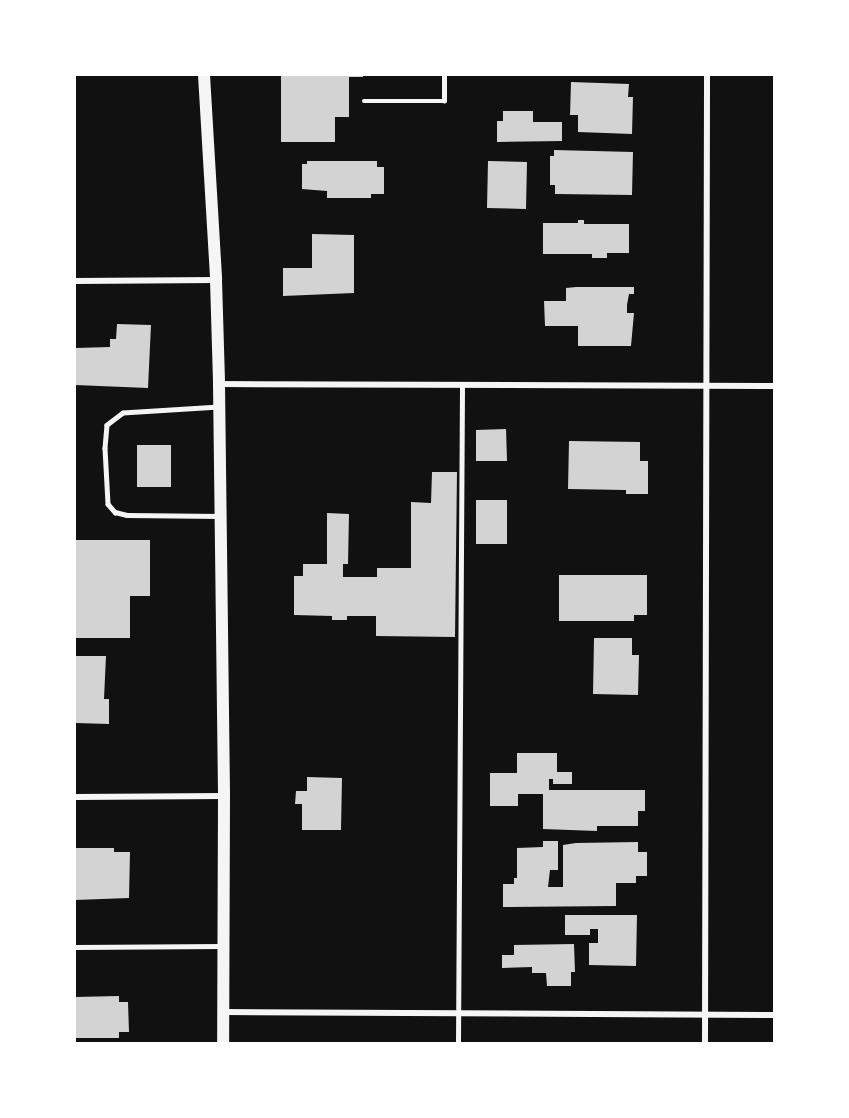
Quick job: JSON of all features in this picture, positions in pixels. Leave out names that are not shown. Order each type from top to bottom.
[{"type":"main road","points":[[204,75],[216,280],[219,384],[224,796],[223,1043]]},
{"type":"street","points":[[705,1043],[707,75]]},
{"type":"street","points":[[75,281],[216,280]]},
{"type":"street","points":[[219,384],[774,386]]},
{"type":"street","points":[[75,797],[224,796]]},
{"type":"street","points":[[224,1012],[774,1015]]},
{"type":"lane","points":[[364,101],[444,101],[444,75]]},
{"type":"lane","points":[[458,1043],[462,385]]},
{"type":"lane","points":[[219,407],[123,413],[106,425],[105,448],[108,504],[115,512],[127,515],[220,516]]},
{"type":"lane","points":[[75,947],[224,946]]},
{"type":"building","points":[[281,75],[363,75],[363,77],[349,77],[349,117],[335,117],[335,142],[281,142]]},
{"type":"building","points":[[571,82],[629,84],[628,97],[633,97],[632,134],[578,132],[578,115],[570,115]]},
{"type":"building","points":[[503,111],[533,111],[533,122],[562,122],[562,141],[497,142],[497,121],[503,121]]},
{"type":"building","points":[[554,150],[633,152],[632,195],[555,194],[555,185],[550,185],[550,156],[554,156]]},
{"type":"building","points":[[307,161],[377,161],[377,167],[384,167],[384,194],[371,194],[371,198],[327,198],[327,191],[302,189],[302,164],[307,164]]},
{"type":"building","points":[[488,161],[527,162],[526,209],[487,208]]},
{"type":"building","points":[[578,220],[584,220],[584,224],[629,224],[629,253],[607,253],[607,258],[592,258],[592,254],[543,254],[543,223],[578,223]]},
{"type":"building","points":[[312,234],[354,235],[354,293],[283,296],[283,268],[312,268]]},
{"type":"building","points":[[634,287],[634,294],[629,294],[627,305],[627,313],[634,313],[631,346],[578,346],[578,326],[545,326],[544,301],[566,301],[566,288]]},
{"type":"building","points":[[117,324],[151,325],[148,388],[75,385],[75,348],[110,347],[110,339],[116,339]]},
{"type":"building","points":[[506,429],[507,461],[476,461],[476,430]]},
{"type":"building","points":[[569,441],[640,442],[640,461],[648,461],[648,494],[626,494],[626,490],[568,489]]},
{"type":"building","points":[[137,445],[171,445],[171,487],[137,487]]},
{"type":"building","points":[[432,472],[457,472],[455,637],[376,636],[376,616],[347,616],[347,620],[332,620],[332,616],[294,615],[294,576],[303,576],[303,564],[327,564],[327,513],[349,514],[348,564],[343,564],[343,577],[377,577],[377,568],[411,568],[411,502],[431,503]]},
{"type":"building","points":[[476,500],[507,500],[507,544],[476,544]]},
{"type":"building","points":[[75,540],[150,540],[150,596],[130,596],[130,638],[75,638]]},
{"type":"building","points":[[559,575],[647,575],[647,615],[634,615],[634,621],[559,621]]},
{"type":"building","points":[[594,638],[632,638],[632,655],[639,655],[638,695],[593,694]]},
{"type":"building","points":[[75,656],[106,656],[104,699],[109,699],[109,724],[75,723]]},
{"type":"building","points":[[517,753],[557,753],[557,772],[572,772],[572,784],[553,784],[553,779],[549,779],[549,790],[645,790],[645,811],[638,811],[638,826],[597,826],[597,831],[543,829],[543,794],[518,794],[518,806],[490,806],[490,773],[517,773]]},
{"type":"building","points":[[307,777],[342,778],[341,830],[302,830],[302,804],[295,804],[296,791],[307,791]]},
{"type":"building","points":[[543,841],[558,841],[558,870],[550,870],[548,887],[563,887],[563,845],[576,843],[638,842],[638,852],[647,852],[647,876],[636,876],[636,883],[616,883],[616,906],[503,907],[503,884],[514,884],[514,878],[517,878],[517,848],[543,847]]},
{"type":"building","points":[[75,848],[114,848],[114,852],[130,852],[129,898],[75,900]]},
{"type":"building","points":[[565,915],[637,915],[636,966],[589,965],[589,943],[598,943],[598,929],[590,929],[590,935],[565,935]]},
{"type":"building","points":[[574,944],[575,972],[571,972],[571,986],[547,986],[546,973],[532,973],[532,967],[502,968],[502,955],[514,955],[514,945]]},
{"type":"building","points":[[119,996],[119,1002],[128,1002],[129,1032],[119,1032],[119,1038],[75,1038],[75,997]]}]
